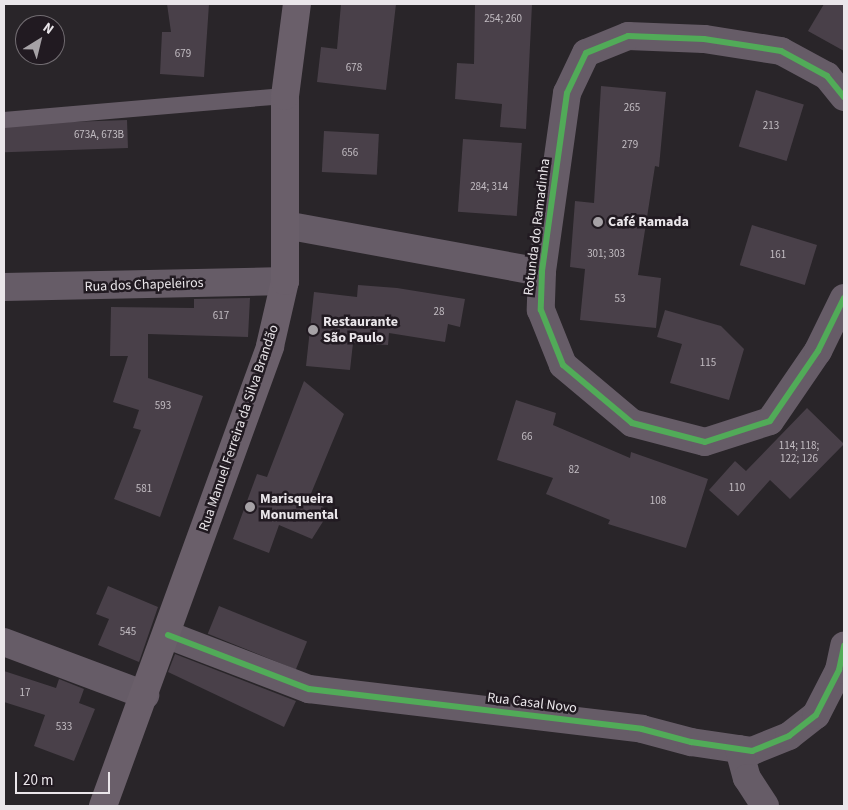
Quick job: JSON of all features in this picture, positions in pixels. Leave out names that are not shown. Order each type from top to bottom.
[{"type":"main road","name":"Rua Manuel Ferreira da Silva Brandão","points":[[103,806],[168,635],[270,346],[285,281],[285,96],[297,4]]},
{"type":"street","name":"Rotunda do Ramadinha","points":[[844,97],[827,76],[781,51],[704,39],[628,36],[586,53],[567,93],[542,272],[541,310],[563,365],[632,423],[705,442],[770,422],[818,351],[844,298]]},
{"type":"street","name":"Rotunda do Ramadinha","points":[[285,225],[542,272]]},
{"type":"street","name":"Rua dos Chapeleiros","points":[[4,287],[285,281]]},
{"type":"street","name":"Rua Casal Novo","points":[[168,635],[309,689],[642,729],[739,750],[752,751],[789,736],[816,715],[840,670],[844,646]]},
{"type":"street","points":[[4,642],[145,695]]},
{"type":"street","points":[[739,750],[747,778],[766,806]]},
{"type":"lane","points":[[4,120],[285,96]]},
{"type":"building","points":[[167,4],[209,4],[204,77],[160,74],[162,32],[171,32]]},
{"type":"building","points":[[341,4],[396,4],[386,90],[317,82],[321,47],[337,49]]},
{"type":"building","points":[[475,4],[532,4],[526,129],[500,127],[502,104],[455,99],[457,63],[474,64]]},
{"type":"building","points":[[824,4],[844,4],[844,51],[808,31]]},
{"type":"building","points":[[601,86],[666,92],[659,167],[655,166],[638,275],[661,278],[656,328],[580,320],[585,269],[570,267],[575,201],[594,203]]},
{"type":"building","points":[[756,90],[804,105],[787,161],[739,146]]},
{"type":"building","points":[[127,120],[128,148],[5,152],[4,124]]},
{"type":"building","points":[[324,131],[379,134],[377,175],[322,172]]},
{"type":"building","points":[[463,139],[522,143],[517,216],[458,212]]},
{"type":"building","points":[[752,225],[817,245],[805,285],[740,265]]},
{"type":"building","points":[[358,285],[397,288],[465,299],[460,327],[448,324],[445,342],[389,333],[388,345],[353,343],[350,370],[306,366],[314,292],[357,297]]},
{"type":"building","points":[[250,298],[248,337],[148,334],[148,378],[203,396],[160,517],[114,499],[141,430],[133,428],[139,410],[113,402],[128,356],[110,356],[111,307],[194,308],[194,299]]},
{"type":"building","points":[[665,310],[721,326],[744,349],[729,400],[670,383],[682,344],[657,337]]},
{"type":"building","points":[[304,381],[344,414],[310,496],[329,512],[312,539],[279,525],[269,553],[233,539],[257,474],[267,477]]},
{"type":"building","points":[[516,400],[556,413],[553,425],[630,458],[631,452],[708,479],[686,548],[608,524],[610,520],[546,494],[553,478],[497,460]]},
{"type":"building","points":[[807,408],[844,444],[790,499],[770,480],[738,516],[709,490],[735,461],[746,471]]},
{"type":"building","points":[[108,586],[158,607],[139,662],[98,645],[109,619],[96,614]]},
{"type":"building","points":[[219,606],[307,642],[296,669],[208,634]]},
{"type":"building","points":[[175,654],[296,701],[284,727],[168,672]]},
{"type":"building","points":[[4,671],[56,688],[59,679],[84,689],[79,703],[95,709],[74,761],[34,746],[45,715],[4,702]]},
{"type":"cycle path","points":[[844,97],[827,76],[781,51],[704,39],[628,36],[586,53],[567,93],[542,272],[541,310],[563,365],[632,423],[705,442],[770,421],[818,351],[844,298]]},
{"type":"cycle path","points":[[168,635],[309,689],[642,729],[691,742],[752,751],[789,736],[816,715],[839,670],[844,646]]},
{"type":"place","name":"Café Ramada","points":[[598,222]]},
{"type":"place","name":"Restaurante São Paulo","points":[[313,330]]},
{"type":"place","name":"Marisqueira Monumental","points":[[250,507]]}]
